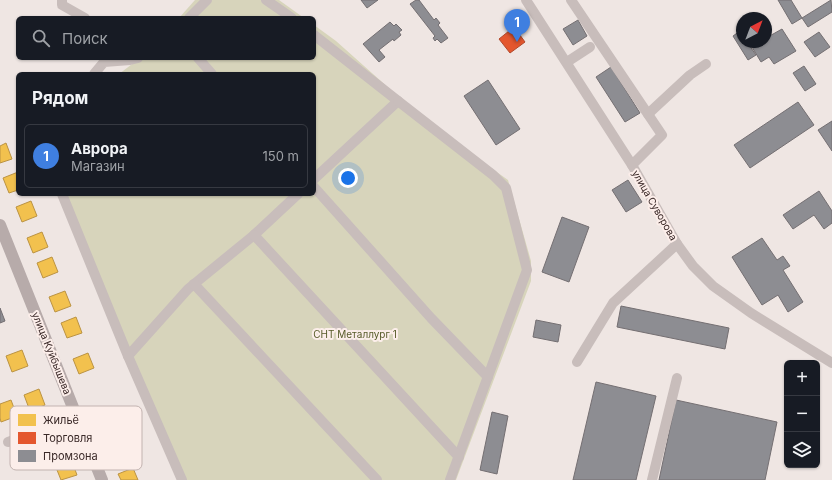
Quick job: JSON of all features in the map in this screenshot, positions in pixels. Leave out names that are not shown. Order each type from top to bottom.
[{"type":"main road","name":"улица Куйбышева","points":[[0,226],[4,249],[73,406]]},
{"type":"main road","name":"улица Куйбышева","points":[[98,470],[102,480]]},
{"type":"street","points":[[62,0],[62,5],[82,16]]},
{"type":"street","points":[[191,16],[207,0]]},
{"type":"street","points":[[266,0],[289,16]]},
{"type":"street","name":"улица Суворова","points":[[526,0],[632,164],[678,244],[693,266],[713,286],[832,363]]},
{"type":"street","points":[[571,0],[662,135],[632,164]]},
{"type":"street","points":[[316,37],[493,175],[506,188],[527,270],[450,480]]},
{"type":"street","points":[[567,62],[590,47]]},
{"type":"street","points":[[96,72],[104,62],[130,60]]},
{"type":"street","points":[[200,60],[210,72]]},
{"type":"street","points":[[648,114],[690,75],[706,64]]},
{"type":"street","points":[[316,177],[398,101]]},
{"type":"street","points":[[316,189],[431,318],[488,377]]},
{"type":"street","points":[[63,196],[128,356],[182,480]]},
{"type":"street","points":[[128,356],[188,289],[254,235],[296,196]]},
{"type":"street","points":[[254,235],[459,457]]},
{"type":"street","points":[[577,362],[612,303],[678,244]]},
{"type":"street","points":[[194,284],[377,480]]},
{"type":"street","points":[[652,480],[677,378]]},
{"type":"green space","points":[[195,0],[279,0],[301,16],[181,16]]},
{"type":"green space","name":"СНТ Металлург 1","points":[[316,26],[336,41],[428,123],[508,180],[531,261],[531,281],[456,480],[182,480],[66,196],[316,196],[316,72],[122,72],[137,60],[316,60]]},
{"type":"building: Жильё","points":[[6,143],[12,159],[0,163],[0,146]]},
{"type":"building: Жильё","points":[[16,173],[16,191],[9,193],[3,178]]},
{"type":"building: Жильё","points":[[31,201],[37,216],[22,222],[16,207]]},
{"type":"building: Жильё","points":[[42,232],[48,247],[33,253],[27,238]]},
{"type":"building: Жильё","points":[[52,257],[58,272],[43,278],[37,263]]},
{"type":"building: Жильё","points":[[65,291],[71,306],[55,312],[49,297]]},
{"type":"building: Жильё","points":[[76,317],[82,333],[67,338],[61,323]]},
{"type":"building: Жильё","points":[[22,350],[28,366],[12,372],[6,356]]},
{"type":"building: Жильё","points":[[88,353],[94,368],[79,374],[73,359]]},
{"type":"building: Жильё","points":[[39,389],[45,405],[28,406],[24,395]]},
{"type":"building: Жильё","points":[[11,400],[13,406],[10,406],[10,419],[1,422],[0,418],[0,404]]},
{"type":"building: Жильё","points":[[57,470],[75,470],[77,475],[61,480]]},
{"type":"building: Жильё","points":[[128,470],[134,470],[138,480],[121,480],[118,474]]},
{"type":"building: Торговля","points":[[514,27],[525,42],[510,53],[499,39]]},
{"type":"building: Промзона","points":[[361,0],[378,0],[367,8]]},
{"type":"building: Промзона","points":[[416,0],[419,0],[434,20],[436,18],[440,23],[438,25],[448,38],[441,43],[437,39],[435,41],[433,38],[435,36],[410,4]]},
{"type":"building: Промзона","points":[[778,0],[791,0],[802,18],[792,24]]},
{"type":"building: Промзона","points":[[831,0],[832,12],[808,27],[802,18]]},
{"type":"building: Промзона","points":[[578,20],[587,36],[573,45],[563,29]]},
{"type":"building: Промзона","points":[[390,22],[394,26],[396,24],[402,30],[399,32],[401,35],[394,41],[393,39],[379,50],[385,57],[379,62],[363,44]]},
{"type":"building: Промзона","points":[[782,29],[796,51],[774,64],[769,57],[761,62],[753,48],[772,48],[772,35]]},
{"type":"building: Промзона","points":[[819,32],[830,47],[815,57],[804,42]]},
{"type":"building: Промзона","points":[[736,34],[736,41],[733,36]]},
{"type":"building: Промзона","points":[[740,48],[751,48],[756,55],[748,60]]},
{"type":"building: Промзона","points":[[804,66],[816,84],[805,91],[793,73]]},
{"type":"building: Промзона","points":[[611,67],[640,113],[625,122],[596,77]]},
{"type":"building: Промзона","points":[[488,80],[520,129],[496,145],[464,96]]},
{"type":"building: Промзона","points":[[798,102],[814,125],[750,168],[734,145]]},
{"type":"building: Промзона","points":[[832,121],[832,151],[818,130]]},
{"type":"building: Промзона","points":[[628,180],[642,202],[626,212],[612,190]]},
{"type":"building: Промзона","points":[[819,191],[832,211],[832,223],[824,229],[814,215],[793,229],[783,215]]},
{"type":"building: Промзона","points":[[562,217],[589,227],[569,282],[542,272]]},
{"type":"building: Промзона","points":[[762,238],[777,260],[783,256],[790,266],[783,270],[803,302],[788,312],[778,295],[762,305],[732,257]]},
{"type":"building: Промзона","points":[[621,306],[729,328],[725,349],[617,327]]},
{"type":"building: Промзона","points":[[0,308],[5,321],[0,323]]},
{"type":"building: Промзона","points":[[536,320],[561,325],[558,342],[533,337]]},
{"type":"building: Промзона","points":[[596,382],[656,396],[636,480],[573,480]]},
{"type":"building: Промзона","points":[[676,400],[777,422],[765,480],[659,480]]},
{"type":"building: Промзона","points":[[492,412],[508,416],[497,474],[480,470]]},
{"type":"place","name":"Аврора","points":[[517,42]]}]
